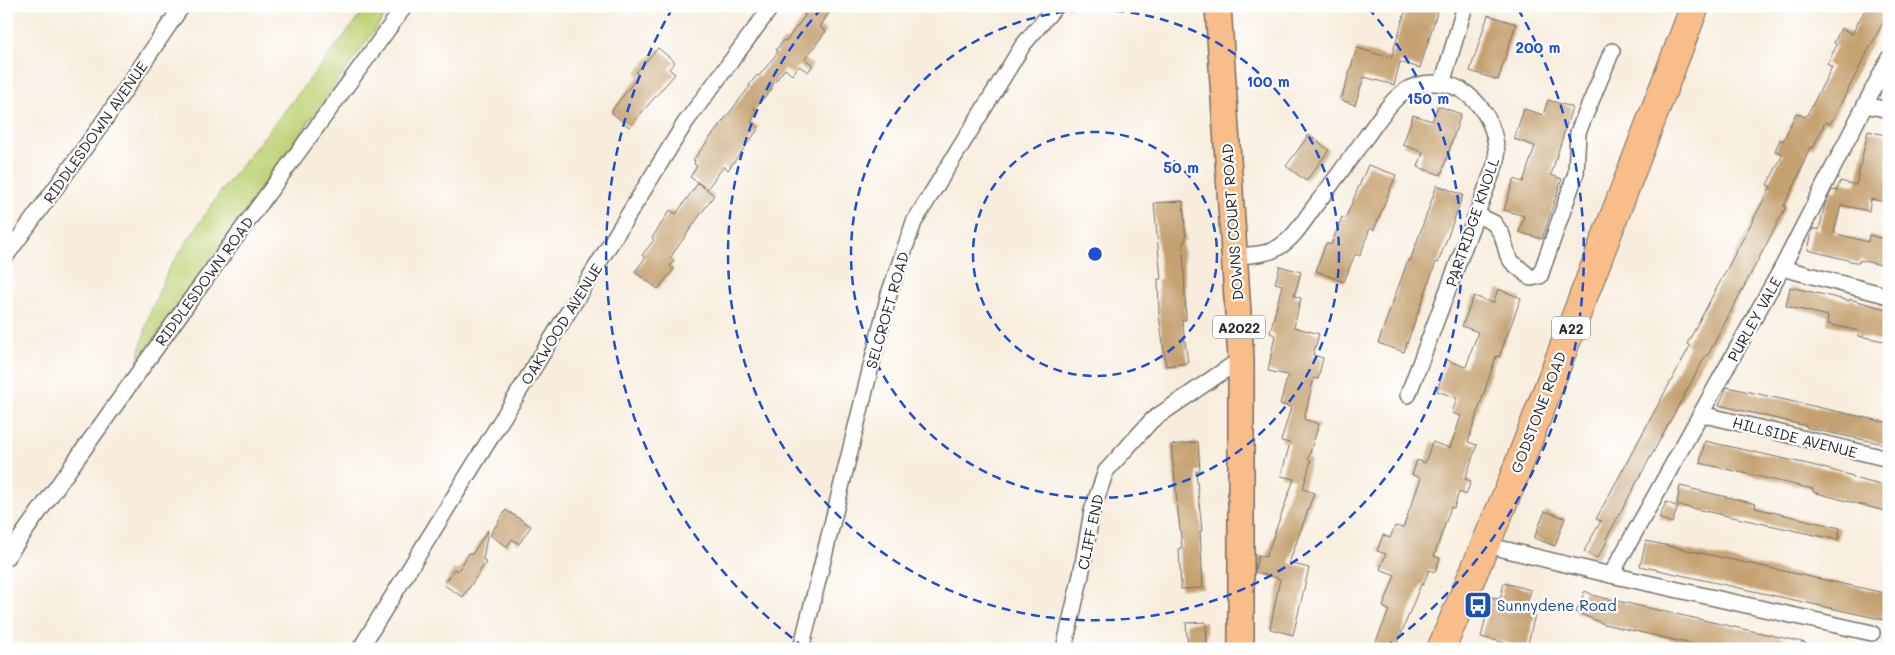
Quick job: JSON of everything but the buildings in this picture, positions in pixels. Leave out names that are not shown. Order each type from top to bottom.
[{"type":"highway","name":"GODSTONE ROAD","points":[[1442,649],[1486,545],[1695,6]]},
{"type":"main road","name":"DOWNS COURT ROAD","points":[[1218,6],[1242,359],[1241,649]]},
{"type":"street","name":"RIDDLESDOWN AVENUE","points":[[6,256],[97,132],[182,6]]},
{"type":"street","name":"RIDDLESDOWN ROAD","points":[[6,558],[196,292],[405,6]]},
{"type":"street","name":"OAKWOOD AVENUE","points":[[360,649],[685,123],[772,6]]},
{"type":"street","name":"SELCROFT ROAD","points":[[801,649],[889,294],[914,222],[1023,45],[1056,6]]},
{"type":"street","points":[[1442,84],[1465,6]]},
{"type":"street","points":[[1477,215],[1494,223],[1502,235],[1508,256],[1512,262],[1531,278],[1540,276],[1576,173],[1576,140],[1578,132],[1612,51]]},
{"type":"street","name":"PURLEY VALE","points":[[1611,575],[1782,268],[1889,58]]},
{"type":"street","name":"PARTRIDGE KNOLL","points":[[1235,256],[1259,254],[1279,248],[1298,230],[1379,119],[1395,100],[1412,87],[1434,83],[1442,84],[1457,88],[1474,100],[1488,119],[1496,137],[1497,160],[1408,395]]},
{"type":"street","points":[[1865,105],[1889,110]]},
{"type":"street","points":[[1782,268],[1889,296]]},
{"type":"street","name":"CLIFF END","points":[[1064,649],[1081,575],[1092,511],[1106,471],[1152,420],[1242,359]]},
{"type":"street","name":"HILLSIDE AVENUE","points":[[1701,414],[1889,459]]},
{"type":"street","points":[[1486,545],[1872,633]]},
{"type":"green space","points":[[368,6],[392,6],[137,362],[149,316],[168,270],[221,191]]},
{"type":"place","name":"Sunnydene Road","points":[[1478,605]]}]
